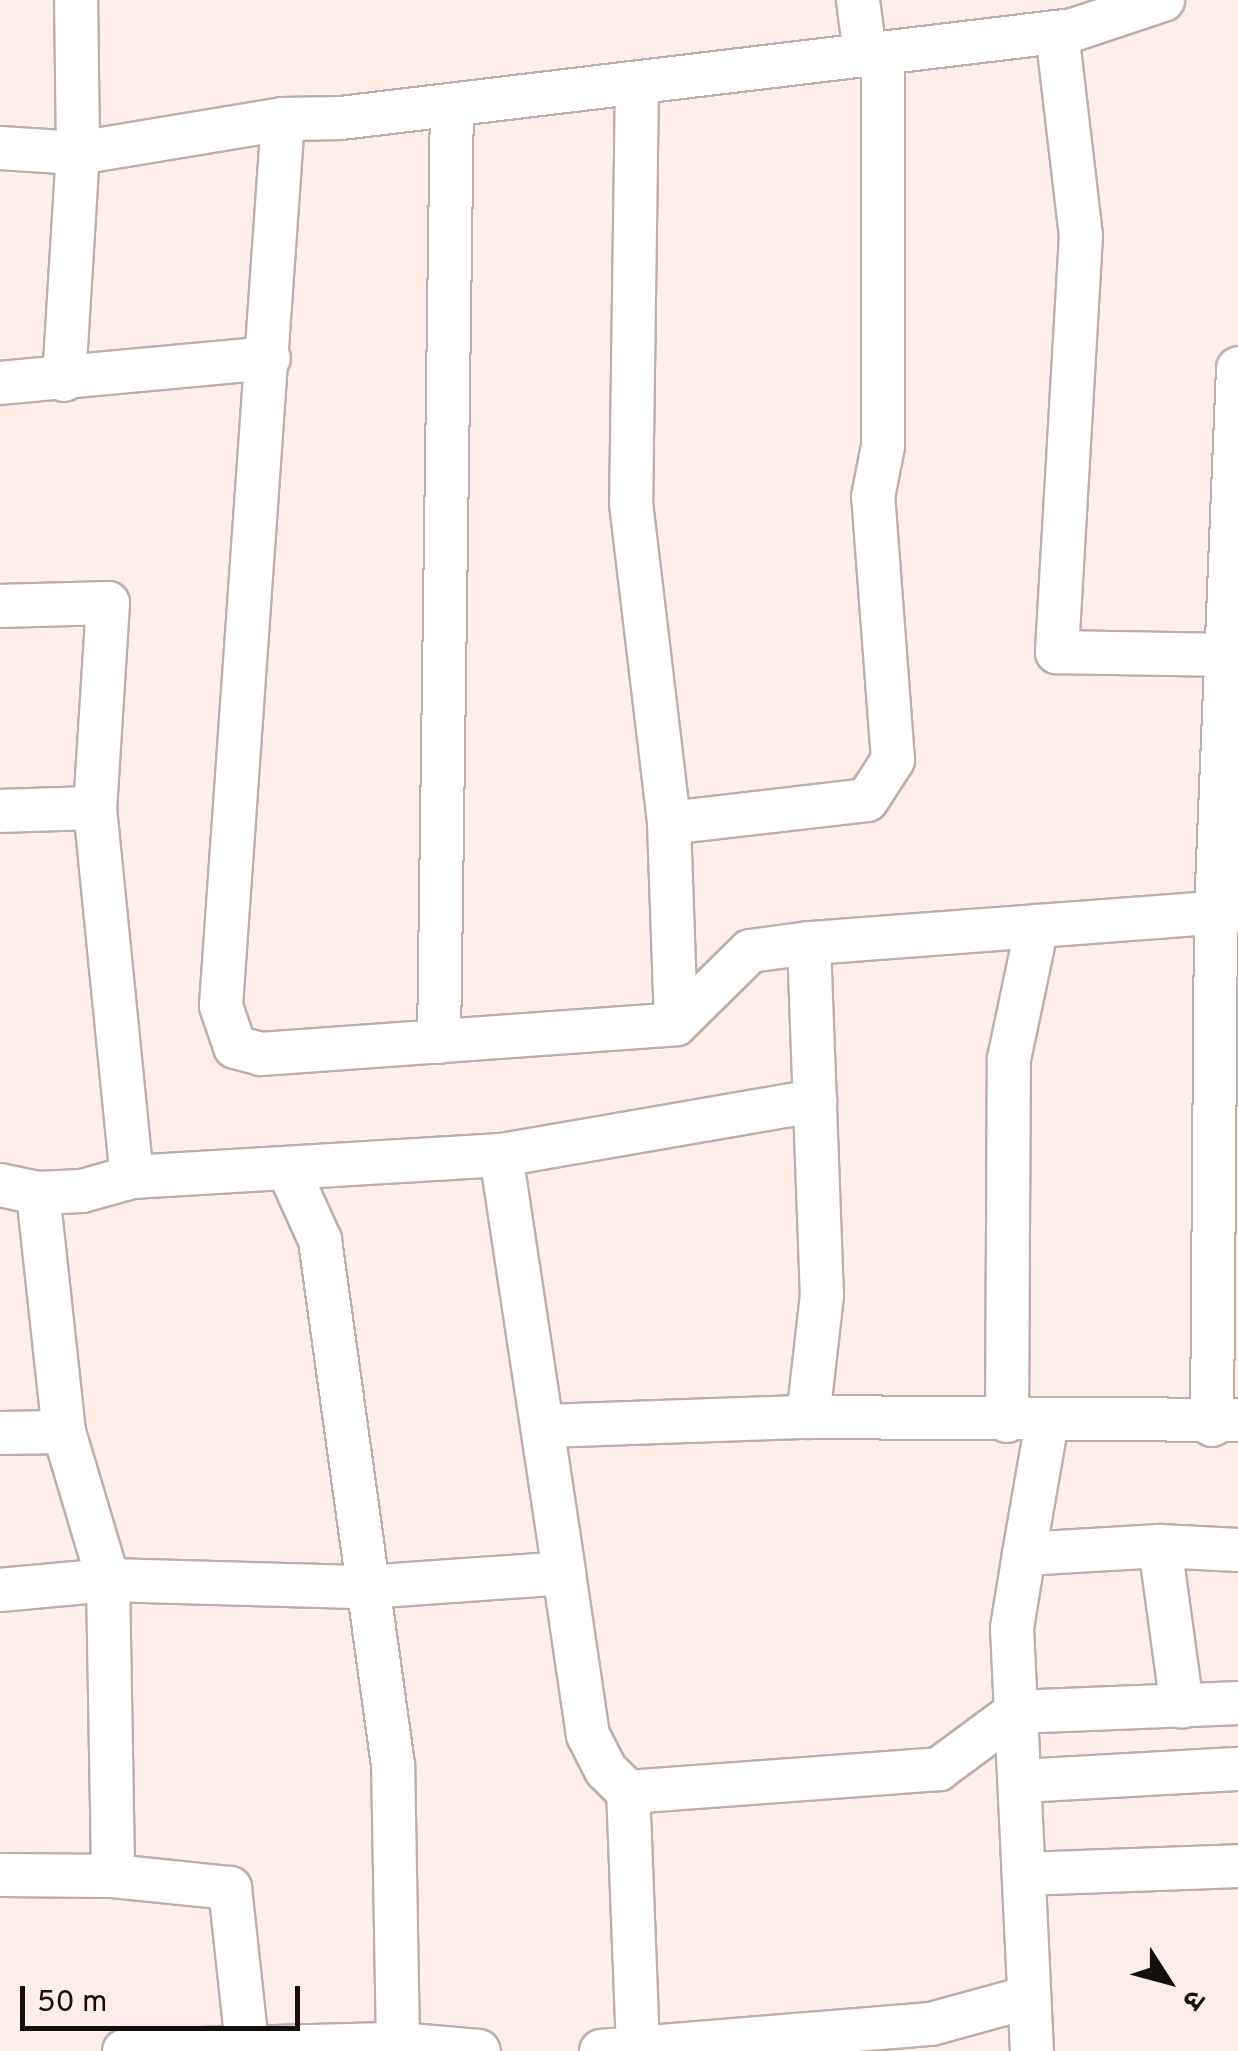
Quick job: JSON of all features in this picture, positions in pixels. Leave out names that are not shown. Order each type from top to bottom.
[{"type":"street","points":[[64,380],[78,152],[76,0]]},
{"type":"street","points":[[669,824],[867,800],[893,760],[873,497],[883,446],[874,54],[858,0]]},
{"type":"street","points":[[0,148],[78,152],[283,119],[452,105],[1057,32],[1163,0]]},
{"type":"street","points":[[1057,32],[1081,235],[1057,652],[1226,655]]},
{"type":"street","points":[[637,83],[630,504],[669,824],[676,1024]]},
{"type":"street","points":[[439,1042],[452,105]]},
{"type":"street","points":[[283,119],[221,1006],[227,1034],[235,1048],[261,1054],[676,1024],[750,951],[810,943],[1227,912]]},
{"type":"street","points":[[0,383],[269,358]]},
{"type":"street","points":[[545,1426],[808,1417],[1225,1422],[1226,655],[1238,368]]},
{"type":"street","points":[[0,606],[108,603],[95,808],[132,1176]]},
{"type":"street","points":[[0,811],[95,808]]},
{"type":"street","points":[[1032,2051],[1012,1628],[1024,1554],[1027,1422],[1009,1059],[1037,926]]},
{"type":"street","points":[[808,1417],[822,1295],[810,943]]},
{"type":"street","points":[[750,951],[812,996]]},
{"type":"street","points":[[113,1876],[108,1580],[64,1432],[19,1189],[82,1191],[132,1176],[501,1155],[815,1101]]},
{"type":"street","points":[[501,1155],[545,1426],[588,1735],[606,1770],[628,1792],[619,2050],[752,2045],[932,2024],[1029,1998]]},
{"type":"street","points":[[288,1169],[320,1240],[393,1765],[398,2044]]},
{"type":"street","points":[[0,1433],[64,1432]]},
{"type":"street","points":[[1024,1554],[1160,1546],[1238,1550]]},
{"type":"street","points":[[1160,1546],[1182,1706]]},
{"type":"street","points":[[0,1590],[108,1580],[366,1587],[564,1573]]},
{"type":"street","points":[[628,1792],[939,1769],[1016,1712],[1238,1704]]},
{"type":"street","points":[[1020,1781],[1238,1769]]},
{"type":"street","points":[[1024,1874],[1238,1866]]},
{"type":"street","points":[[0,1875],[113,1876],[230,1888],[247,2044]]},
{"type":"street","points":[[124,2051],[247,2044],[398,2044],[479,2051]]}]
